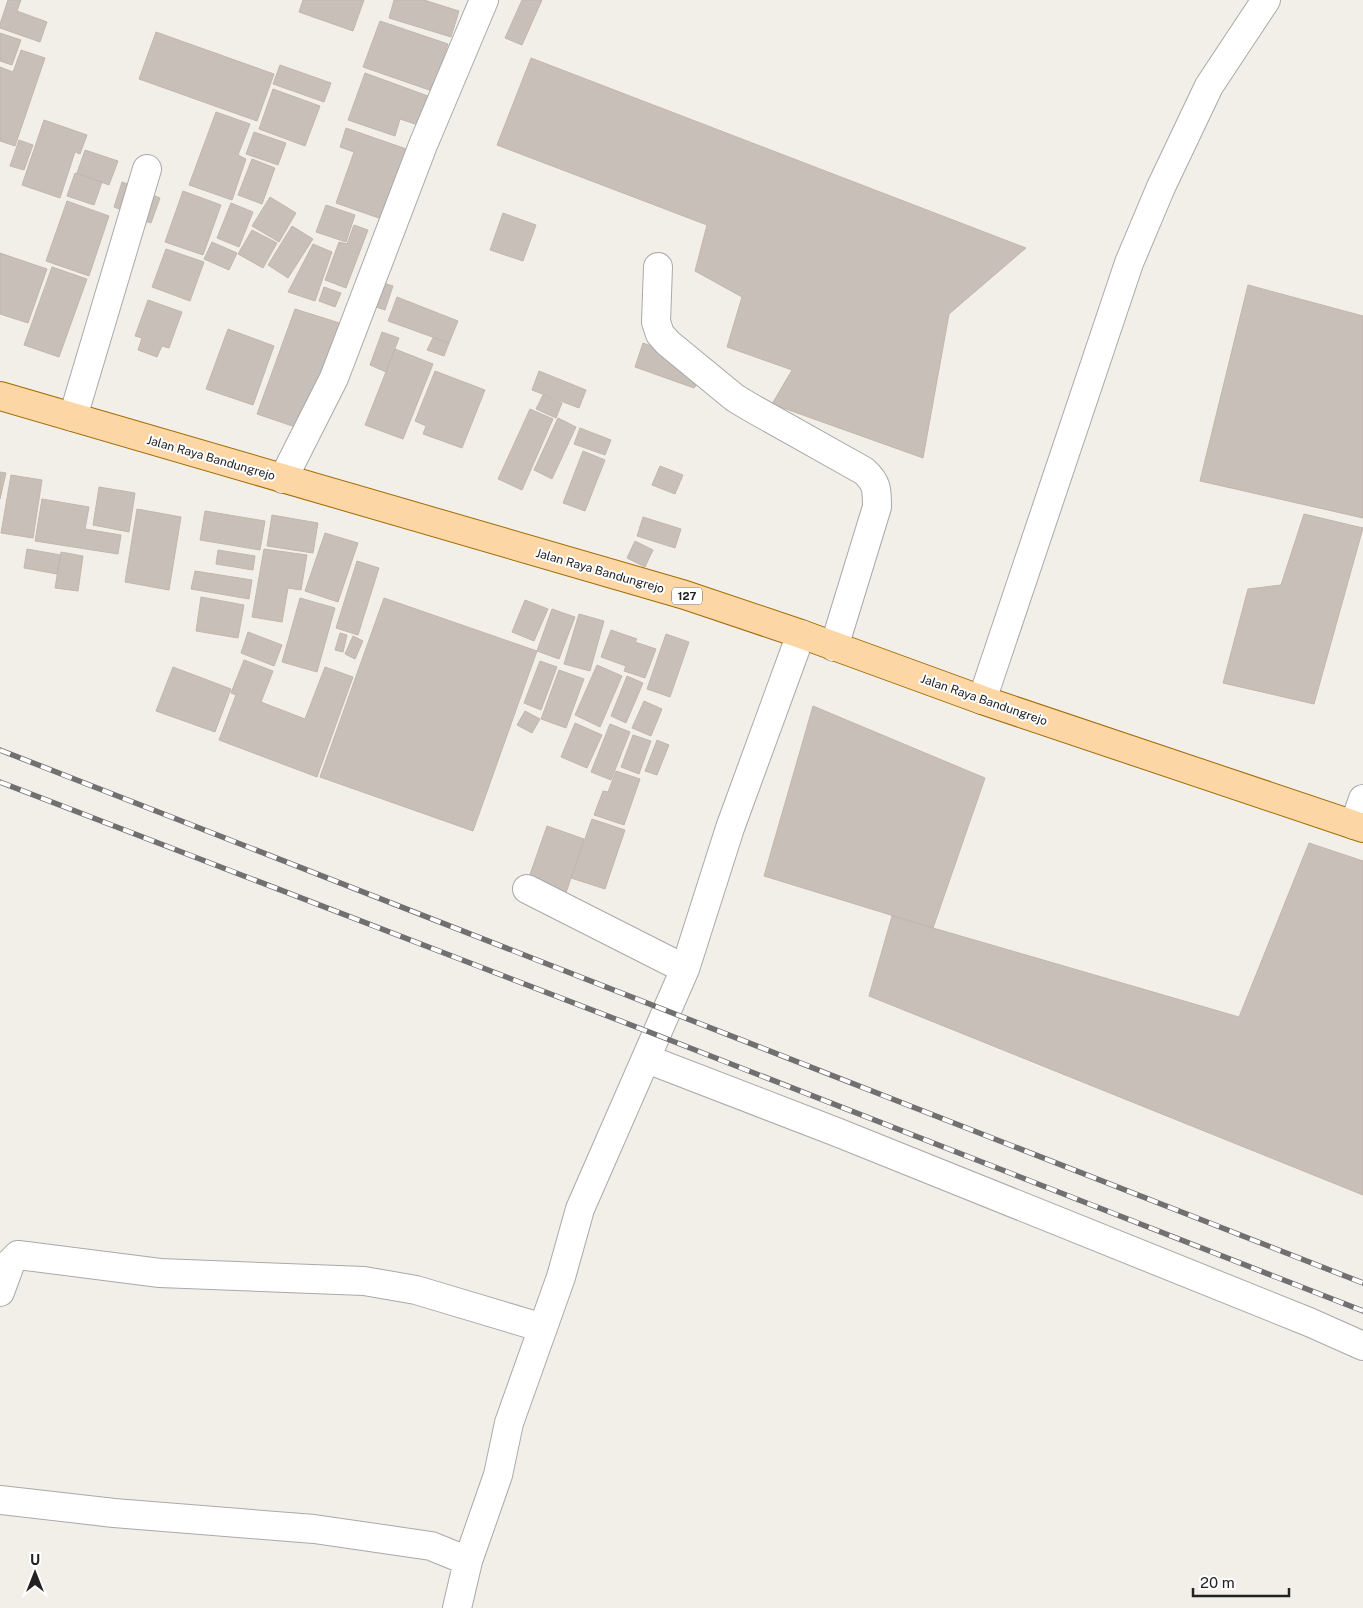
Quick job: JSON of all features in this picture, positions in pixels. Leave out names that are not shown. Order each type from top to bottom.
[{"type":"main road","name":"Jalan Raya Bandungrejo","points":[[0,396],[685,595],[801,634],[982,700],[1359,826]]},
{"type":"street","points":[[283,479],[334,378],[423,145],[484,0]]},
{"type":"street","points":[[982,700],[1129,263],[1160,187],[1209,86],[1266,0]]},
{"type":"street","points":[[73,417],[147,169]]},
{"type":"street","points":[[658,267],[656,322],[660,334],[668,344],[736,398],[864,471],[873,479],[877,491],[877,507],[834,646]]},
{"type":"street","points":[[457,1608],[468,1560],[498,1475],[509,1423],[561,1276],[580,1209],[685,969],[730,828],[801,634]]},
{"type":"street","points":[[1359,826],[1363,799]]},
{"type":"street","points":[[527,889],[685,969]]},
{"type":"street","points":[[646,1059],[839,1133],[1309,1322],[1363,1346]]},
{"type":"street","points":[[0,1292],[11,1262],[18,1255],[160,1273],[364,1281],[416,1290],[543,1328]]},
{"type":"street","points":[[0,1500],[114,1513],[314,1529],[431,1546],[468,1560]]},
{"type":"building","points":[[8,0],[21,0],[17,11],[47,22],[40,42],[0,28]]},
{"type":"building","points":[[303,0],[364,0],[353,31],[299,12]]},
{"type":"building","points":[[394,0],[424,0],[459,11],[451,37],[389,18]]},
{"type":"building","points":[[522,0],[542,0],[522,45],[505,38]]},
{"type":"building","points":[[380,21],[448,44],[432,91],[363,67]]},
{"type":"building","points":[[156,32],[274,74],[257,121],[139,79]]},
{"type":"building","points":[[0,33],[21,40],[12,65],[0,61]]},
{"type":"building","points":[[21,50],[45,58],[15,146],[0,141],[0,67],[13,72]]},
{"type":"building","points":[[531,58],[1026,248],[949,314],[923,458],[772,404],[792,370],[727,347],[742,297],[695,271],[707,225],[497,145]]},
{"type":"building","points":[[280,65],[331,83],[324,102],[273,84]]},
{"type":"building","points":[[365,73],[428,96],[418,125],[400,119],[395,136],[348,120]]},
{"type":"building","points":[[273,89],[320,106],[305,146],[259,129]]},
{"type":"building","points":[[216,112],[250,124],[238,155],[246,159],[232,200],[189,185]]},
{"type":"building","points":[[44,120],[87,135],[80,154],[75,152],[60,198],[22,185]]},
{"type":"building","points":[[346,128],[415,152],[390,222],[336,203],[354,152],[340,147]]},
{"type":"building","points":[[254,132],[286,143],[278,165],[246,154]]},
{"type":"building","points":[[19,140],[33,145],[24,170],[10,166]]},
{"type":"building","points":[[85,150],[118,161],[109,185],[77,173]]},
{"type":"building","points":[[252,159],[275,168],[262,204],[238,195]]},
{"type":"building","points":[[75,173],[102,182],[94,205],[67,196]]},
{"type":"building","points":[[122,182],[136,187],[127,212],[114,207]]},
{"type":"building","points":[[183,191],[221,205],[203,255],[165,242]]},
{"type":"building","points":[[145,192],[160,198],[151,223],[136,218]]},
{"type":"building","points":[[270,197],[296,213],[279,242],[252,226]]},
{"type":"building","points":[[67,201],[109,216],[89,276],[46,261]]},
{"type":"building","points":[[231,203],[253,212],[239,247],[217,238]]},
{"type":"building","points":[[326,205],[355,215],[346,242],[316,232]]},
{"type":"building","points":[[503,213],[536,225],[523,261],[490,250]]},
{"type":"building","points":[[354,225],[368,230],[346,288],[325,280],[339,242],[347,244]]},
{"type":"building","points":[[292,226],[313,239],[288,278],[268,265]]},
{"type":"building","points":[[252,230],[277,243],[263,268],[238,254]]},
{"type":"building","points":[[212,242],[237,253],[229,270],[204,259]]},
{"type":"building","points":[[313,244],[332,252],[315,301],[288,292]]},
{"type":"building","points":[[166,249],[204,262],[190,301],[152,287]]},
{"type":"building","points":[[0,253],[47,269],[28,323],[0,314]]},
{"type":"building","points":[[52,267],[87,279],[59,357],[24,345]]},
{"type":"building","points":[[378,281],[393,286],[385,310],[370,305]]},
{"type":"building","points":[[1248,285],[1363,316],[1363,518],[1200,481]]},
{"type":"building","points":[[324,287],[341,293],[335,307],[319,301]]},
{"type":"building","points":[[397,297],[458,321],[449,343],[388,321]]},
{"type":"building","points":[[148,300],[182,312],[169,348],[162,346],[157,357],[138,350],[142,338],[135,336]]},
{"type":"building","points":[[295,309],[346,325],[304,430],[257,414]]},
{"type":"building","points":[[228,329],[274,346],[253,405],[206,389]]},
{"type":"building","points":[[382,332],[399,338],[386,372],[370,365]]},
{"type":"building","points":[[433,338],[449,343],[444,356],[427,350]]},
{"type":"building","points":[[643,343],[685,358],[704,375],[694,388],[635,367]]},
{"type":"building","points":[[395,349],[433,364],[403,439],[365,425]]},
{"type":"building","points":[[435,371],[485,390],[462,448],[423,434],[426,426],[415,421]]},
{"type":"building","points":[[539,371],[586,390],[579,408],[532,390]]},
{"type":"building","points":[[543,395],[562,403],[556,418],[536,409]]},
{"type":"building","points":[[530,409],[553,419],[522,490],[498,479]]},
{"type":"building","points":[[558,418],[576,427],[552,479],[534,470]]},
{"type":"building","points":[[580,428],[611,440],[605,455],[574,444]]},
{"type":"building","points":[[583,451],[605,460],[585,511],[563,503]]},
{"type":"building","points":[[660,466],[683,475],[675,494],[652,485]]},
{"type":"building","points":[[0,472],[6,473],[0,499]]},
{"type":"building","points":[[11,475],[42,480],[33,538],[1,533]]},
{"type":"building","points":[[99,487],[135,493],[129,532],[93,525]]},
{"type":"building","points":[[42,499],[89,507],[85,529],[121,535],[118,554],[35,541]]},
{"type":"building","points":[[137,509],[181,517],[169,590],[125,582]]},
{"type":"building","points":[[205,511],[265,521],[260,550],[200,540]]},
{"type":"building","points":[[1304,514],[1363,528],[1314,704],[1223,683],[1248,589],[1281,585]]},
{"type":"building","points":[[272,515],[318,523],[313,553],[267,546]]},
{"type":"building","points":[[643,517],[681,529],[675,548],[637,536]]},
{"type":"building","points":[[325,533],[358,543],[338,602],[305,591]]},
{"type":"building","points":[[635,541],[653,550],[645,567],[627,558]]},
{"type":"building","points":[[27,549],[61,555],[57,574],[24,568]]},
{"type":"building","points":[[264,549],[307,555],[301,590],[288,588],[282,622],[252,617]]},
{"type":"building","points":[[218,550],[255,556],[253,570],[216,564]]},
{"type":"building","points":[[61,552],[83,556],[78,591],[55,588]]},
{"type":"building","points":[[357,561],[379,568],[358,635],[336,628]]},
{"type":"building","points":[[195,571],[252,580],[249,599],[191,589]]},
{"type":"building","points":[[201,597],[244,605],[238,638],[196,631]]},
{"type":"building","points":[[300,598],[335,608],[317,672],[282,662]]},
{"type":"building","points":[[384,598],[537,651],[473,831],[320,777]]},
{"type":"building","points":[[525,600],[548,609],[534,641],[512,632]]},
{"type":"building","points":[[552,609],[575,617],[559,659],[537,651]]},
{"type":"building","points":[[579,614],[604,621],[590,671],[564,664]]},
{"type":"building","points":[[611,630],[637,639],[635,642],[656,649],[645,678],[624,671],[626,666],[601,657]]},
{"type":"building","points":[[248,632],[282,645],[274,666],[241,653]]},
{"type":"building","points":[[340,633],[347,635],[343,652],[335,650]]},
{"type":"building","points":[[666,634],[689,642],[670,697],[647,689]]},
{"type":"building","points":[[353,636],[363,641],[355,659],[345,654]]},
{"type":"building","points":[[244,660],[273,671],[261,702],[305,719],[325,667],[353,677],[317,777],[219,740],[236,695],[231,693]]},
{"type":"building","points":[[540,661],[557,667],[541,710],[524,703]]},
{"type":"building","points":[[597,665],[622,676],[600,727],[575,715]]},
{"type":"building","points":[[173,667],[231,689],[215,732],[156,711]]},
{"type":"building","points":[[559,670],[584,679],[566,728],[541,719]]},
{"type":"building","points":[[627,676],[643,683],[626,723],[611,716]]},
{"type":"building","points":[[644,701],[662,709],[651,736],[632,728]]},
{"type":"building","points":[[813,706],[985,778],[933,928],[764,876]]},
{"type":"building","points":[[525,711],[540,719],[532,733],[517,725]]},
{"type":"building","points":[[575,723],[602,735],[587,768],[561,757]]},
{"type":"building","points":[[610,724],[630,732],[611,780],[591,772]]},
{"type":"building","points":[[633,735],[651,741],[639,774],[621,767]]},
{"type":"building","points":[[657,740],[669,745],[657,775],[645,771]]},
{"type":"building","points":[[616,771],[640,779],[624,825],[594,815],[603,791],[608,792]]},
{"type":"building","points":[[592,819],[625,830],[605,889],[571,878]]},
{"type":"building","points":[[547,826],[584,839],[566,893],[528,880]]},
{"type":"building","points":[[1309,843],[1363,861],[1363,1195],[869,996],[892,916],[1239,1017]]},
{"type":"railway","points":[[0,750],[1363,1283]]},
{"type":"railway","points":[[0,782],[657,1035],[1363,1311]]}]
